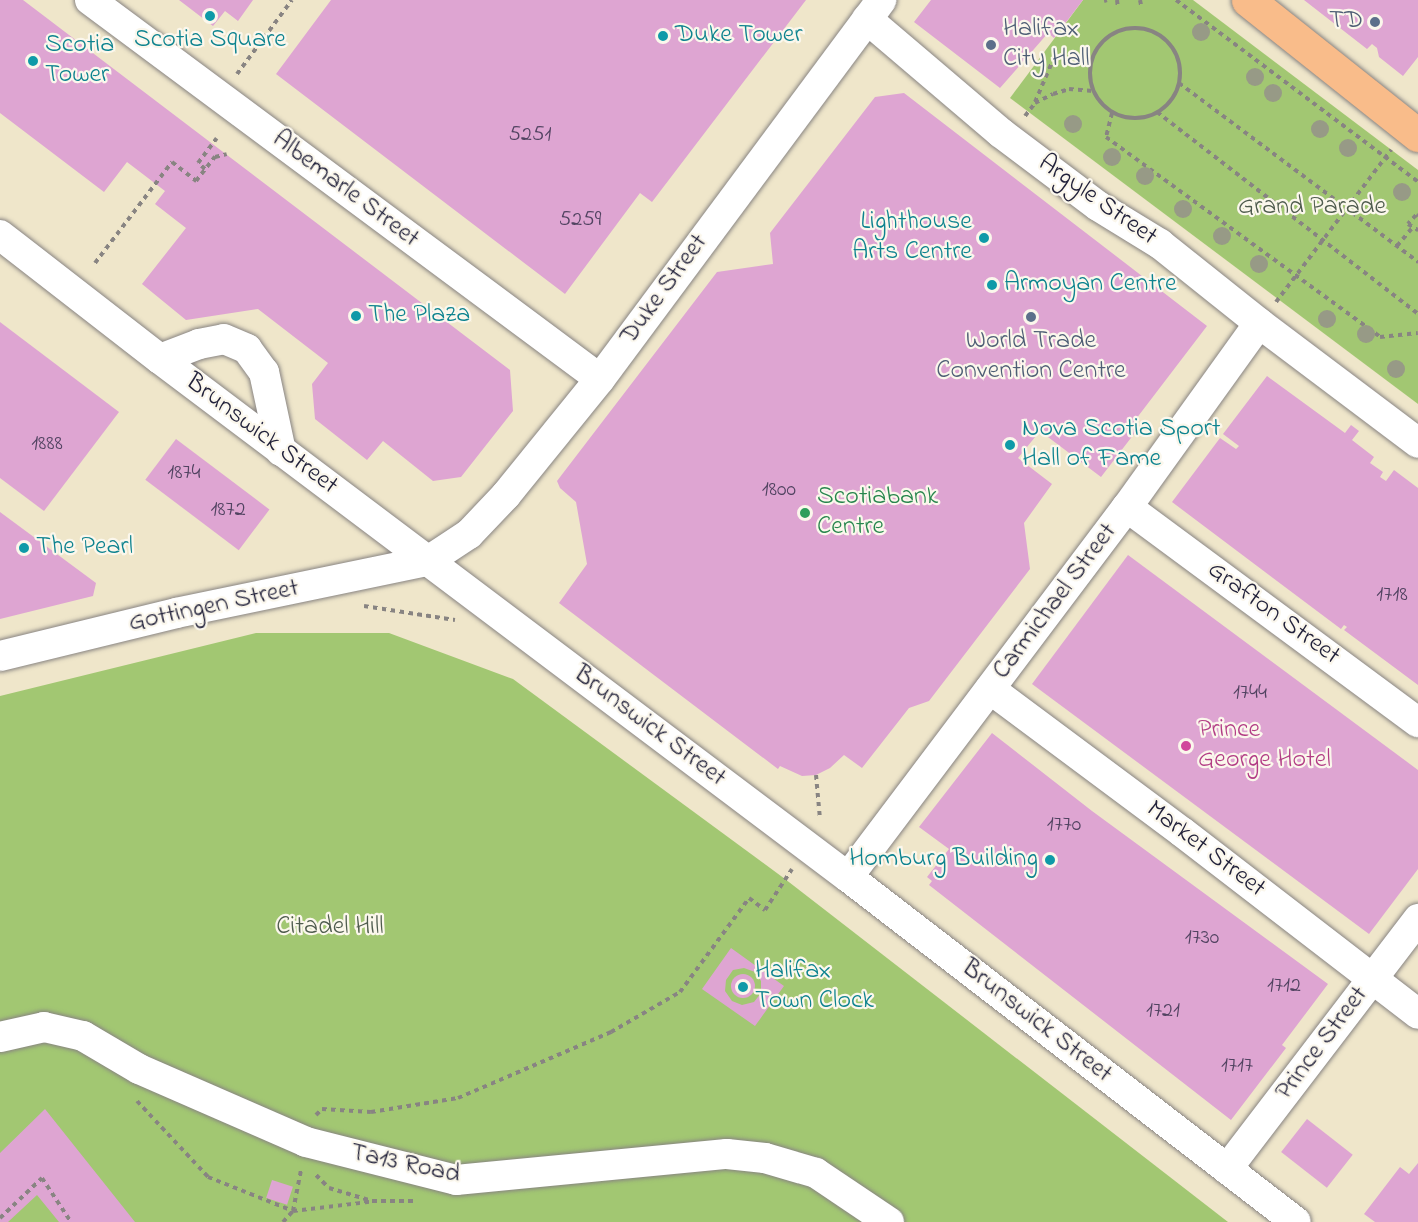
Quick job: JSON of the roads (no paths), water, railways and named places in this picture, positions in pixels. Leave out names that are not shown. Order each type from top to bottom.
[{"type":"main road","points":[[1248,0],[1415,126]]},
{"type":"street","name":"Albemarle Street","points":[[90,0],[600,379]]},
{"type":"street","name":"Duke Street","points":[[428,561],[469,534],[506,495],[600,379],[874,9]]},
{"type":"street","name":"Argyle Street","points":[[874,9],[1008,138],[1098,206],[1266,314],[1418,444]]},
{"type":"street","name":"Brunswick Street","points":[[0,235],[281,451],[848,877],[1296,1222]]},
{"type":"street","name":"Carmichael Street","points":[[848,877],[1127,507],[1266,314]]},
{"type":"street","points":[[160,359],[199,344],[224,339],[247,348],[264,372],[281,451]]},
{"type":"street","name":"Grafton Street","points":[[1127,507],[1418,722]]},
{"type":"street","name":"Gottingen Street","points":[[0,656],[176,613],[428,561]]},
{"type":"street","name":"Market Street","points":[[990,689],[1182,832],[1418,1014]]},
{"type":"street","name":"Prince Street","points":[[1227,1169],[1418,919]]},
{"type":"street","name":"Ta13 Road","points":[[0,1037],[44,1027],[83,1036],[139,1069],[306,1142],[456,1180],[495,1179],[727,1154],[765,1158],[816,1173],[862,1212],[889,1222]]},
{"type":"place","name":"Scotia Square","points":[[210,16]]},
{"type":"place","name":"TD","points":[[1375,22]]},
{"type":"place","name":"Duke Tower","points":[[663,36]]},
{"type":"place","name":"Halifax City Hall","points":[[991,45]]},
{"type":"place","name":"Scotia Tower","points":[[33,61]]},
{"type":"place","name":"Lighthouse Arts Centre","points":[[984,238]]},
{"type":"place","name":"Armoyan Centre","points":[[992,285]]},
{"type":"place","name":"The Plaza","points":[[356,316]]},
{"type":"place","name":"World Trade Convention Centre","points":[[1031,317]]},
{"type":"place","name":"Nova Scotia Sport Hall of Fame","points":[[1010,445]]},
{"type":"place","name":"Scotiabank Centre","points":[[805,513]]},
{"type":"place","name":"The Pearl","points":[[24,548]]},
{"type":"place","name":"Prince George Hotel","points":[[1186,746]]},
{"type":"place","name":"Homburg Building","points":[[1050,860]]},
{"type":"place","name":"Halifax Town Clock","points":[[743,987]]},
{"type":"park label","name":"Grand Parade","points":[[1312,208]]},
{"type":"park label","name":"Citadel Hill","points":[[330,928]]}]
